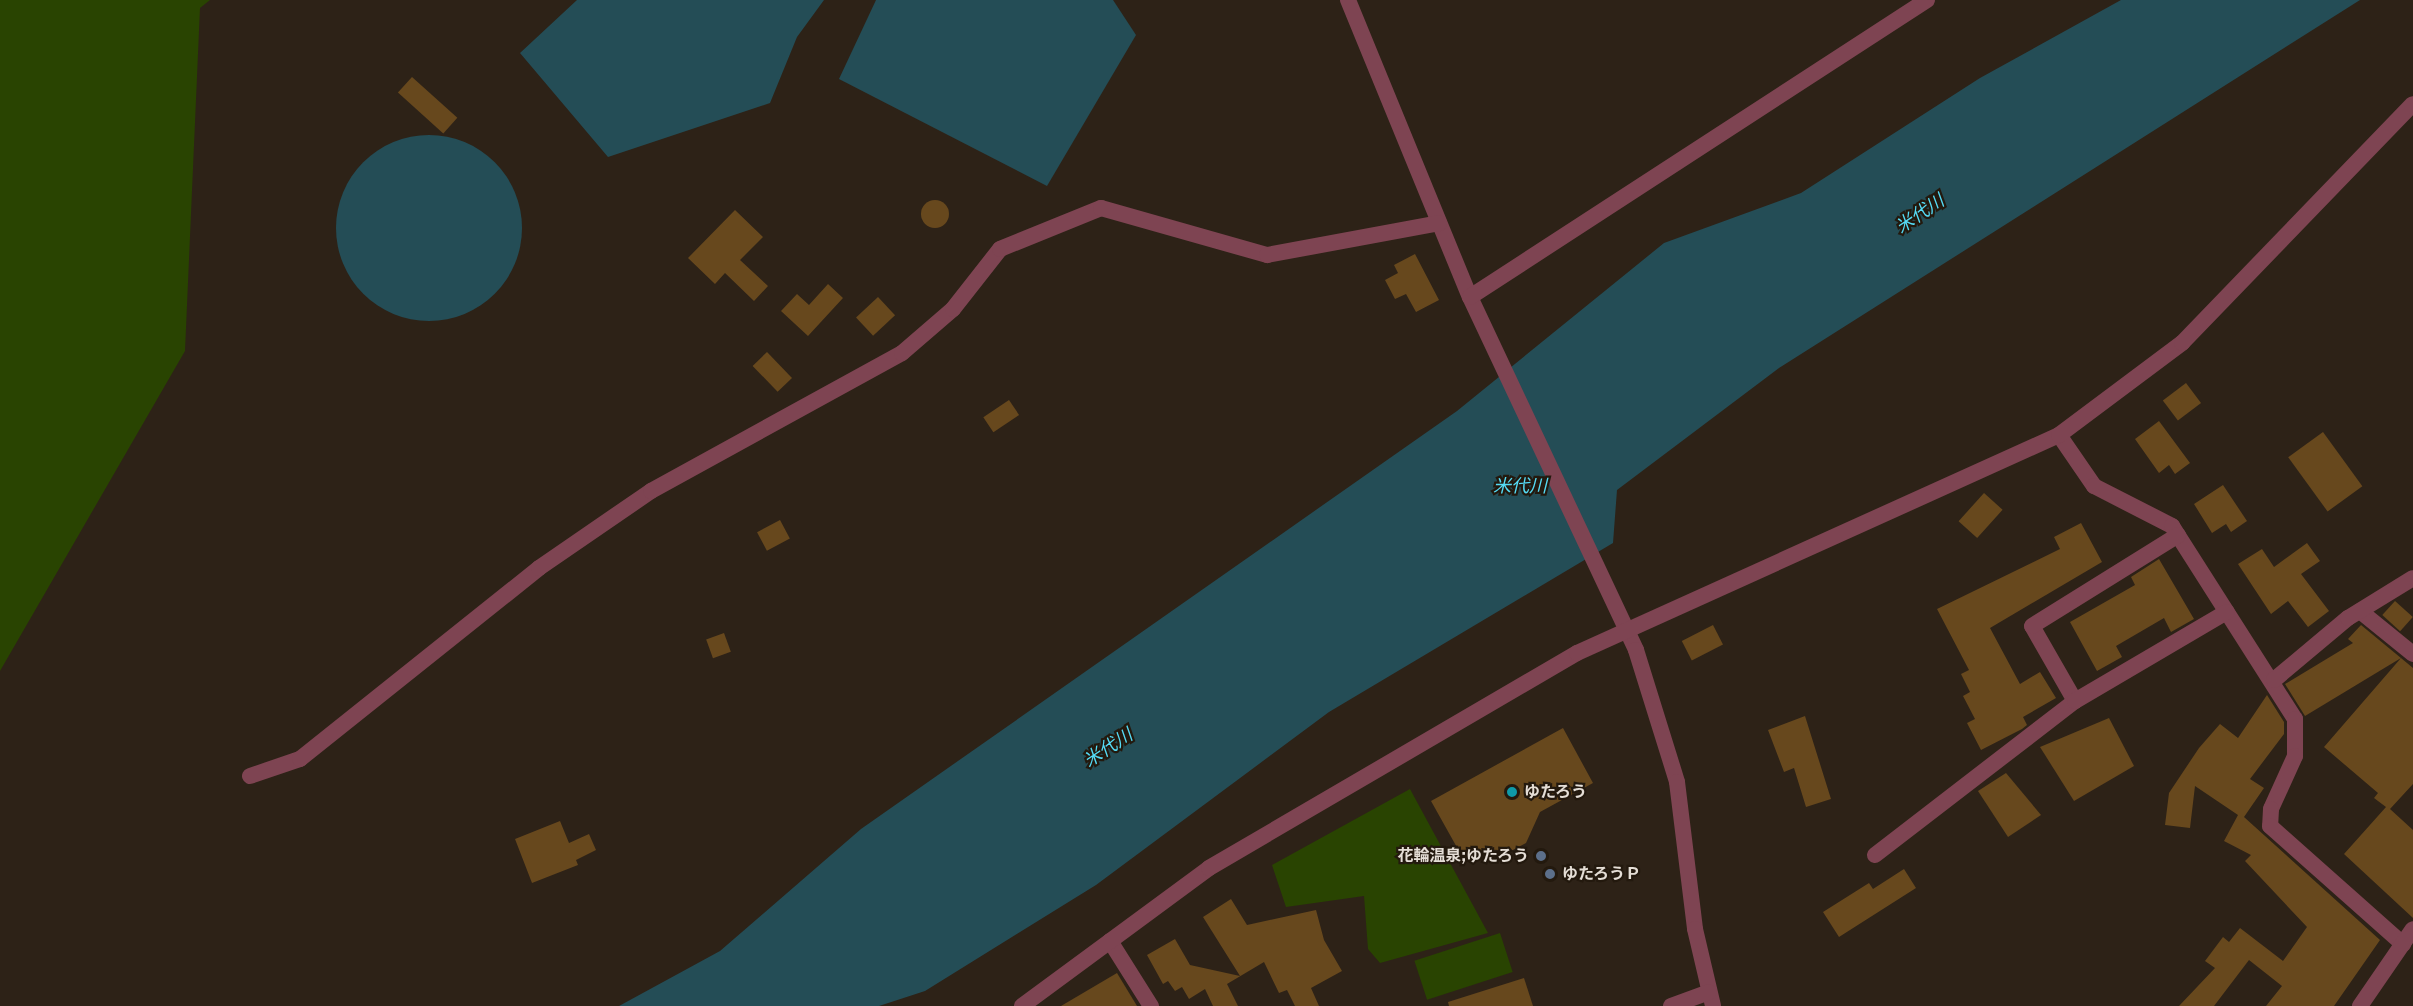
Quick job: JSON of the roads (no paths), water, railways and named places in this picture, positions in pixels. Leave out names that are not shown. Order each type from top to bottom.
[{"type":"street","points":[[1348,0],[1470,297],[1625,629],[1677,782],[1711,999],[1671,1006]]},
{"type":"street","points":[[1470,297],[1927,0]]},
{"type":"street","points":[[1022,1006],[1042,1000],[1110,941],[1209,868],[1320,799],[1625,629],[2059,435],[2182,343],[2413,104]]},
{"type":"street","points":[[250,776],[300,759],[539,568],[651,491],[902,353],[953,309],[999,249],[1101,208],[1267,255],[1439,223]]},
{"type":"street","points":[[2059,435],[2094,486],[2172,526],[2274,680],[2295,719],[2295,756],[2271,809],[2270,826],[2403,944]]},
{"type":"street","points":[[2075,701],[2031,626],[2178,536]]},
{"type":"street","points":[[2274,680],[2360,610],[2413,578]]},
{"type":"street","points":[[2360,610],[2413,654]]},
{"type":"street","points":[[1875,855],[2075,701],[2227,612]]},
{"type":"street","points":[[2360,1006],[2413,929]]},
{"type":"street","points":[[1110,941],[1151,1006]]},
{"type":"water","points":[[577,0],[824,0],[797,37],[770,103],[608,157],[520,53]]},
{"type":"water","points":[[876,0],[1113,0],[1136,35],[1047,186],[839,79]]},
{"type":"water","name":"米代川","points":[[2121,0],[2360,0],[1779,368],[1617,490],[1613,543],[1329,712],[1096,885],[925,991],[879,1006],[619,1006],[720,951],[861,829],[1457,411],[1664,243],[1801,193],[1980,78]]},
{"type":"water","points":[[429,135],[464,142],[495,162],[515,193],[522,228],[515,263],[495,294],[464,314],[429,321],[394,314],[363,294],[343,263],[336,228],[343,193],[363,162],[394,142]]},
{"type":"place","name":"ゆたろう","points":[[1512,792]]},
{"type":"place","name":"花輪温泉;ゆたろう","points":[[1541,856]]},
{"type":"place","name":"ゆたろうＰ","points":[[1550,874]]}]
